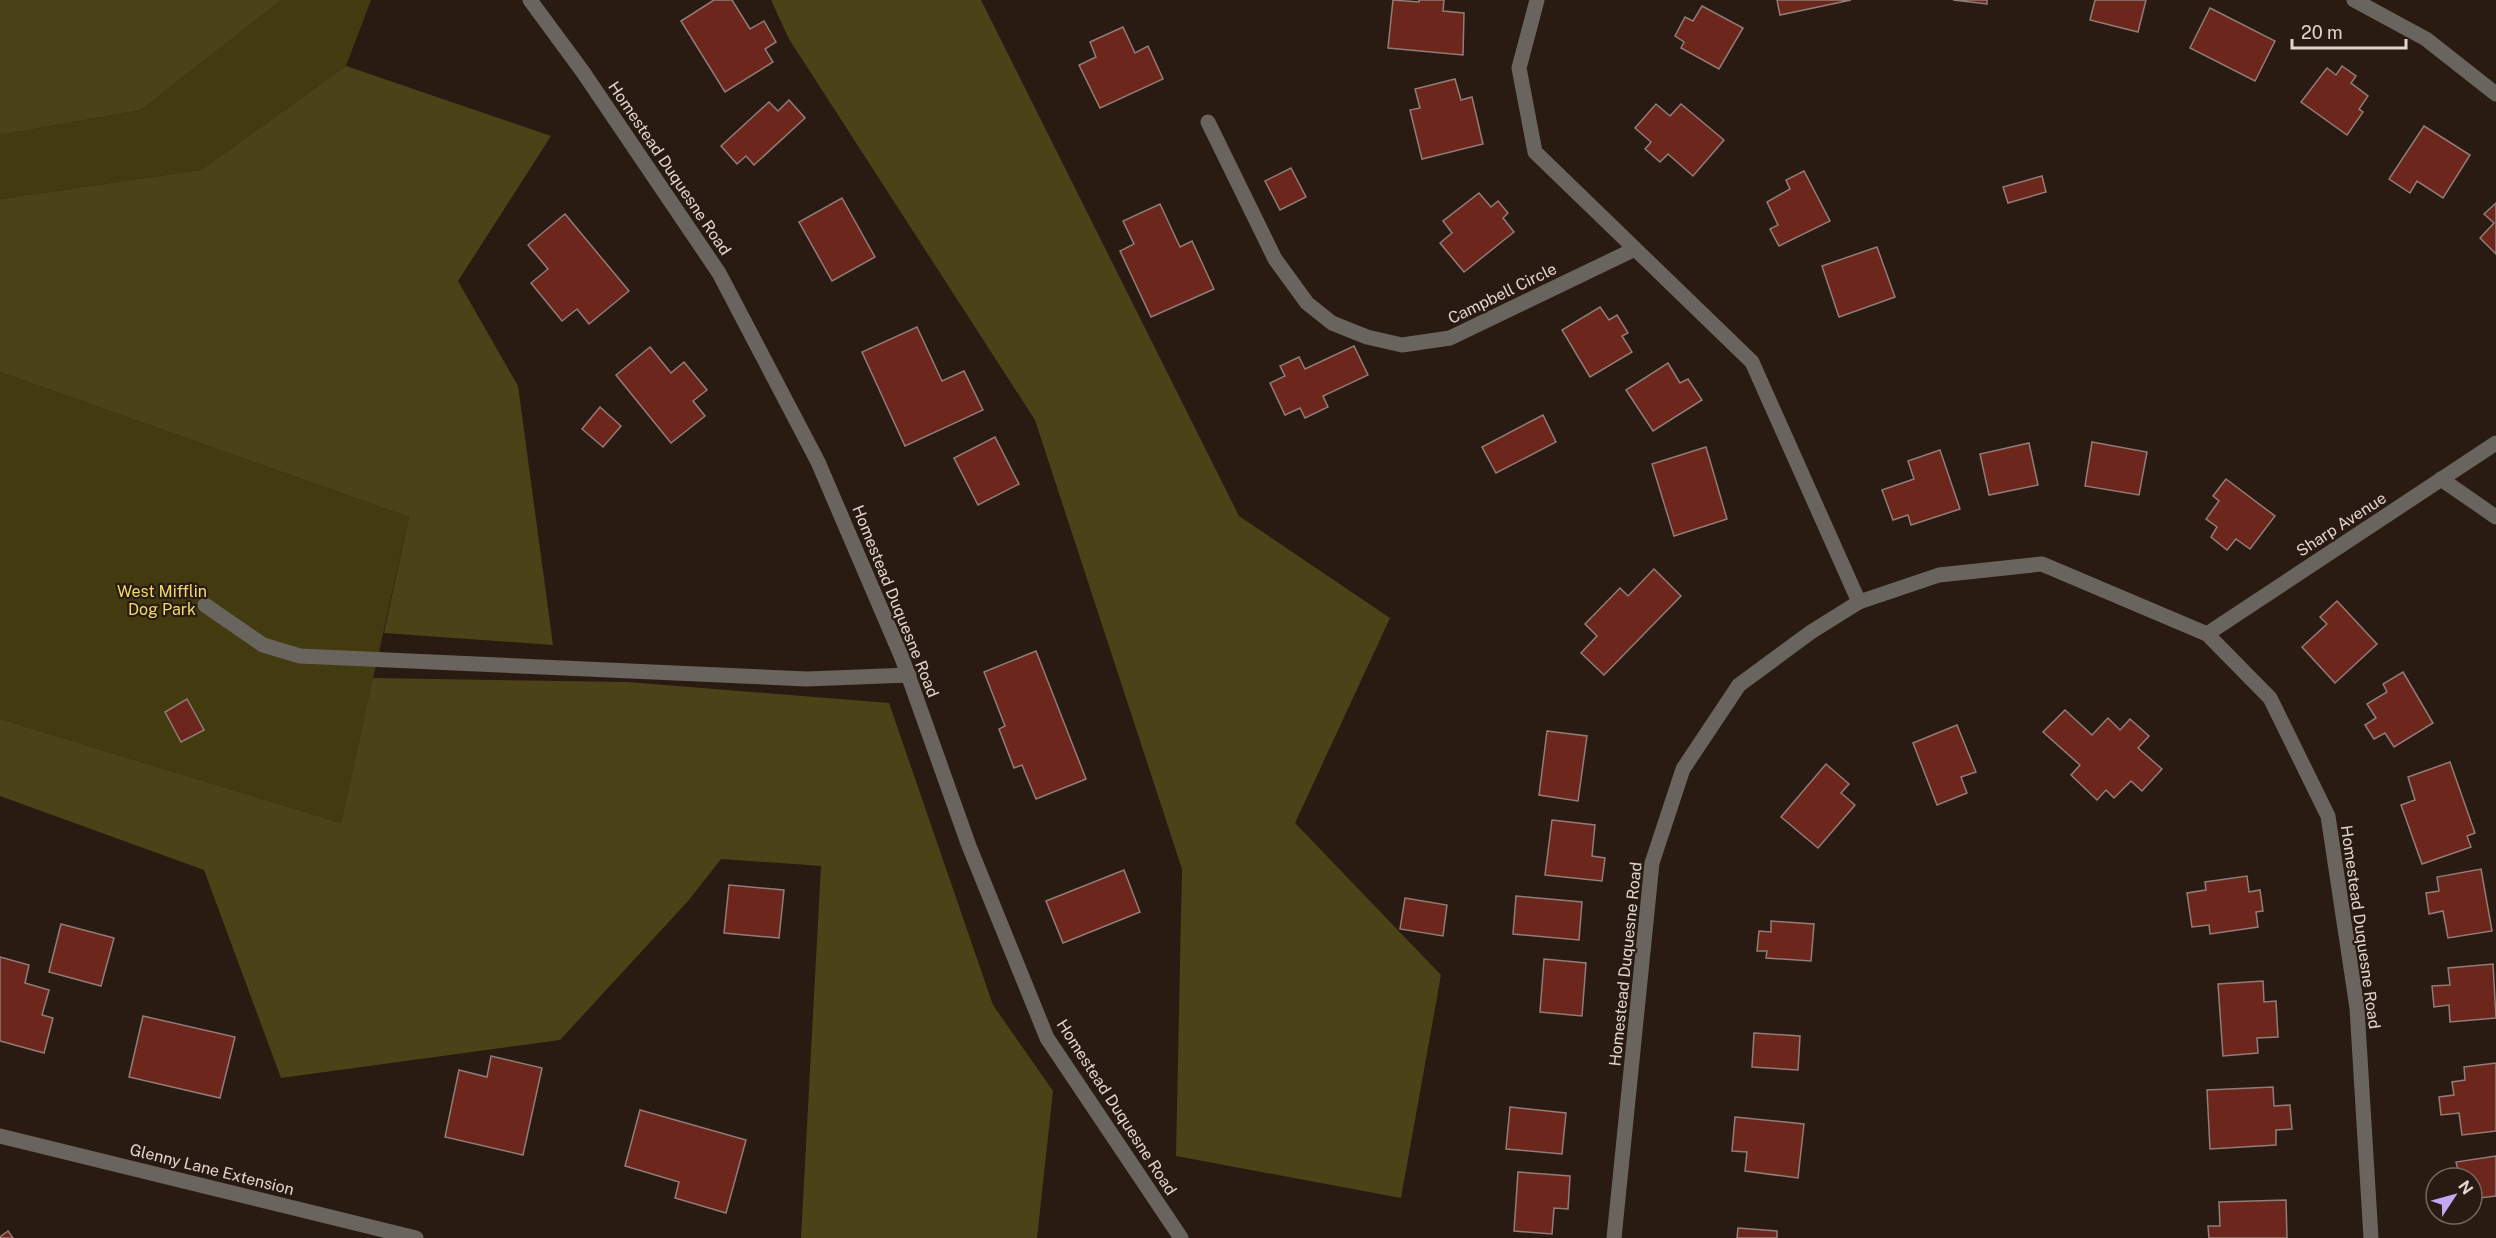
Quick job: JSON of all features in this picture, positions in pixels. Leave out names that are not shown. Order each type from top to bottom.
[{"type":"street","name":"Homestead Duquesne Road","points":[[530,0],[583,72],[718,273],[818,462],[909,675],[969,846],[1047,1038],[1181,1238]]},
{"type":"street","points":[[1537,0],[1519,68],[1535,152],[1752,362],[1859,602]]},
{"type":"street","points":[[2354,0],[2426,39],[2496,94]]},
{"type":"street","name":"Campbell Circle","points":[[1209,122],[1275,259],[1300,294],[1307,303],[1332,323],[1366,337],[1402,345],[1450,338],[1635,249]]},
{"type":"street","name":"Sharp Avenue","points":[[2207,634],[2496,443]]},
{"type":"street","points":[[2441,479],[2496,517]]},
{"type":"street","name":"Homestead Duquesne Road","points":[[1614,1238],[1652,864],[1683,769],[1739,685],[1811,632],[1859,602],[1939,576],[2042,564],[2207,634],[2270,698],[2328,816],[2357,1008],[2372,1238]]},
{"type":"street","points":[[205,605],[263,645],[300,656],[807,679],[909,675]]},
{"type":"street","name":"Glenny Lane Extension","points":[[0,1136],[416,1238]]},
{"type":"green space","points":[[281,0],[371,0],[346,66],[201,170],[0,199],[0,135],[141,110]]},
{"type":"green space","name":"West Mifflin Dog Park","points":[[0,372],[409,517],[341,823],[0,719]]},
{"type":"shaded area","points":[[0,0],[281,0],[141,110],[0,135]]},
{"type":"shaded area","points":[[771,0],[981,0],[1239,516],[1390,618],[1295,823],[1441,975],[1401,1198],[1176,1156],[1182,869],[1035,420],[789,39]]},
{"type":"shaded area","points":[[346,66],[551,136],[458,281],[518,386],[553,645],[384,633],[409,517],[0,372],[0,199],[201,170]]},
{"type":"shaded area","points":[[373,678],[627,682],[889,703],[993,1005],[1053,1091],[1037,1238],[801,1238],[821,866],[721,859],[688,901],[560,1040],[281,1078],[204,870],[0,796],[0,719],[341,823]]},
{"type":"building","points":[[714,0],[732,0],[750,29],[764,21],[776,42],[765,49],[773,62],[725,92],[681,21]]},
{"type":"building","points":[[1393,0],[1419,2],[1419,0],[1444,0],[1443,11],[1464,13],[1463,55],[1388,48]]},
{"type":"building","points":[[1777,0],[1851,0],[1780,15]]},
{"type":"building","points":[[1953,0],[1987,0],[1987,4]]},
{"type":"building","points":[[2095,0],[2146,0],[2138,32],[2090,20]]},
{"type":"building","points":[[1702,6],[1743,28],[1719,69],[1681,48],[1684,42],[1675,36],[1685,17],[1693,21]]},
{"type":"building","points":[[2210,8],[2275,41],[2255,81],[2190,48]]},
{"type":"building","points":[[1123,27],[1135,53],[1148,46],[1163,79],[1100,108],[1079,65],[1096,57],[1090,42]]},
{"type":"building","points":[[2342,66],[2356,76],[2351,83],[2368,96],[2359,109],[2363,112],[2347,135],[2301,102],[2327,68],[2336,75]]},
{"type":"building","points":[[1455,79],[1461,100],[1472,97],[1483,144],[1422,159],[1410,110],[1420,108],[1415,89]]},
{"type":"building","points":[[789,100],[805,118],[754,165],[746,156],[737,164],[721,146],[769,102],[778,111]]},
{"type":"building","points":[[1656,104],[1670,116],[1681,104],[1724,140],[1693,176],[1668,154],[1660,162],[1645,149],[1651,142],[1635,128]]},
{"type":"building","points":[[2424,126],[2470,155],[2443,198],[2417,181],[2410,193],[2389,179]]},
{"type":"building","points":[[1291,168],[1306,197],[1280,210],[1265,181]]},
{"type":"building","points":[[1804,171],[1830,221],[1779,246],[1770,229],[1778,225],[1767,202],[1790,189],[1786,180]]},
{"type":"building","points":[[2042,176],[2046,192],[2008,203],[2003,187]]},
{"type":"building","points":[[1479,193],[1491,207],[1498,201],[1508,213],[1503,218],[1514,232],[1464,272],[1440,243],[1452,233],[1443,221]]},
{"type":"building","points":[[842,198],[875,257],[832,281],[799,222]]},
{"type":"building","points":[[2496,203],[2496,254],[2480,238],[2494,223],[2484,214]]},
{"type":"building","points":[[1160,204],[1180,247],[1192,241],[1214,289],[1151,317],[1120,251],[1134,244],[1123,221]]},
{"type":"building","points":[[565,214],[629,291],[589,324],[577,309],[562,321],[531,283],[548,269],[528,245]]},
{"type":"building","points":[[1877,247],[1895,297],[1839,317],[1822,266]]},
{"type":"building","points":[[1600,307],[1609,320],[1617,315],[1628,333],[1622,336],[1632,352],[1590,377],[1562,330]]},
{"type":"building","points":[[917,327],[942,381],[964,371],[983,410],[905,446],[862,352]]},
{"type":"building","points":[[1354,346],[1368,375],[1323,396],[1328,407],[1305,418],[1300,408],[1285,415],[1270,383],[1285,376],[1280,366],[1299,357],[1305,369]]},
{"type":"building","points":[[650,347],[671,373],[684,362],[707,390],[693,401],[705,416],[671,443],[616,375]]},
{"type":"building","points":[[1668,363],[1680,383],[1688,379],[1702,400],[1653,431],[1626,390]]},
{"type":"building","points":[[600,407],[621,426],[603,447],[582,429]]},
{"type":"building","points":[[1543,415],[1556,442],[1496,473],[1482,447]]},
{"type":"building","points":[[995,437],[1019,484],[978,505],[954,458]]},
{"type":"building","points":[[2092,442],[2147,452],[2139,495],[2085,486]]},
{"type":"building","points":[[2029,443],[2038,485],[1989,495],[1980,454]]},
{"type":"building","points":[[1706,447],[1727,519],[1674,536],[1652,464]]},
{"type":"building","points":[[1940,450],[1960,509],[1911,525],[1908,515],[1893,520],[1882,490],[1914,479],[1908,461]]},
{"type":"building","points":[[2226,479],[2275,516],[2250,549],[2236,539],[2227,550],[2211,537],[2217,527],[2206,519],[2219,501],[2213,496]]},
{"type":"building","points":[[1654,569],[1681,596],[1604,675],[1581,653],[1597,636],[1585,624],[1620,588],[1628,596]]},
{"type":"building","points":[[2337,601],[2377,644],[2335,683],[2302,647],[2327,624],[2320,617]]},
{"type":"building","points":[[1036,651],[1086,779],[1036,799],[1022,765],[1014,768],[999,729],[1005,726],[984,672]]},
{"type":"building","points":[[2403,672],[2433,723],[2394,747],[2385,733],[2374,739],[2365,725],[2376,718],[2367,704],[2387,692],[2383,684]]},
{"type":"building","points":[[187,699],[204,730],[181,742],[165,712]]},
{"type":"building","points":[[2065,710],[2092,735],[2108,718],[2120,730],[2130,719],[2149,736],[2138,748],[2162,769],[2142,791],[2131,781],[2114,798],[2106,790],[2097,800],[2071,775],[2080,765],[2043,732]]},
{"type":"building","points":[[1957,725],[1976,772],[1961,777],[1967,793],[1937,805],[1913,743]]},
{"type":"building","points":[[1547,731],[1587,736],[1578,801],[1539,795]]},
{"type":"building","points":[[2450,762],[2475,833],[2467,836],[2471,847],[2422,864],[2401,805],[2415,800],[2408,777]]},
{"type":"building","points":[[1826,764],[1849,784],[1841,793],[1855,805],[1818,848],[1781,817]]},
{"type":"building","points":[[1552,820],[1595,825],[1592,856],[1605,858],[1602,881],[1545,875]]},
{"type":"building","points":[[2481,869],[2492,931],[2448,938],[2443,911],[2429,914],[2426,893],[2439,891],[2437,877]]},
{"type":"building","points":[[1124,870],[1140,912],[1063,943],[1046,901]]},
{"type":"building","points":[[2247,876],[2249,892],[2260,890],[2263,911],[2256,912],[2258,927],[2210,934],[2209,925],[2192,927],[2187,893],[2206,890],[2205,882]]},
{"type":"building","points":[[729,885],[784,890],[779,938],[724,933]]},
{"type":"building","points":[[1516,896],[1582,902],[1579,940],[1513,934]]},
{"type":"building","points":[[1405,898],[1447,905],[1443,936],[1400,929]]},
{"type":"building","points":[[1771,921],[1814,924],[1811,961],[1766,958],[1767,951],[1757,951],[1759,931],[1771,932]]},
{"type":"building","points":[[61,924],[114,938],[101,986],[49,972]]},
{"type":"building","points":[[0,957],[29,965],[25,983],[49,990],[42,1015],[53,1018],[44,1053],[0,1041]]},
{"type":"building","points":[[1544,959],[1586,963],[1582,1016],[1540,1012]]},
{"type":"building","points":[[2493,964],[2496,1018],[2450,1022],[2449,1005],[2434,1007],[2432,986],[2450,985],[2448,968]]},
{"type":"building","points":[[2263,981],[2264,1002],[2276,1001],[2278,1037],[2257,1038],[2258,1053],[2223,1056],[2218,984]]},
{"type":"building","points":[[143,1016],[235,1037],[220,1098],[129,1077]]},
{"type":"building","points":[[1754,1033],[1800,1036],[1798,1070],[1752,1067]]},
{"type":"building","points":[[491,1056],[542,1068],[523,1155],[445,1137],[459,1070],[487,1077]]},
{"type":"building","points":[[2496,1063],[2496,1131],[2462,1135],[2459,1113],[2441,1115],[2439,1097],[2454,1095],[2452,1082],[2465,1080],[2464,1067]]},
{"type":"building","points":[[2273,1087],[2274,1106],[2290,1105],[2292,1129],[2276,1130],[2276,1145],[2210,1149],[2207,1090]]},
{"type":"building","points":[[1510,1107],[1566,1113],[1562,1154],[1506,1149]]},
{"type":"building","points":[[640,1110],[746,1140],[726,1213],[675,1198],[679,1182],[625,1166]]},
{"type":"building","points":[[1735,1117],[1804,1124],[1798,1178],[1745,1171],[1747,1152],[1732,1151]]},
{"type":"building","points":[[2496,1156],[2496,1196],[2484,1198],[2484,1166],[2457,1166],[2456,1162]]},
{"type":"building","points":[[1518,1172],[1570,1176],[1568,1209],[1554,1208],[1552,1234],[1514,1231]]},
{"type":"building","points":[[2286,1200],[2287,1238],[2209,1238],[2208,1226],[2220,1226],[2219,1202]]},
{"type":"building","points":[[1738,1228],[1777,1231],[1777,1238],[1737,1238]]},
{"type":"building","points":[[8,1231],[13,1238],[0,1238],[0,1237]]}]
